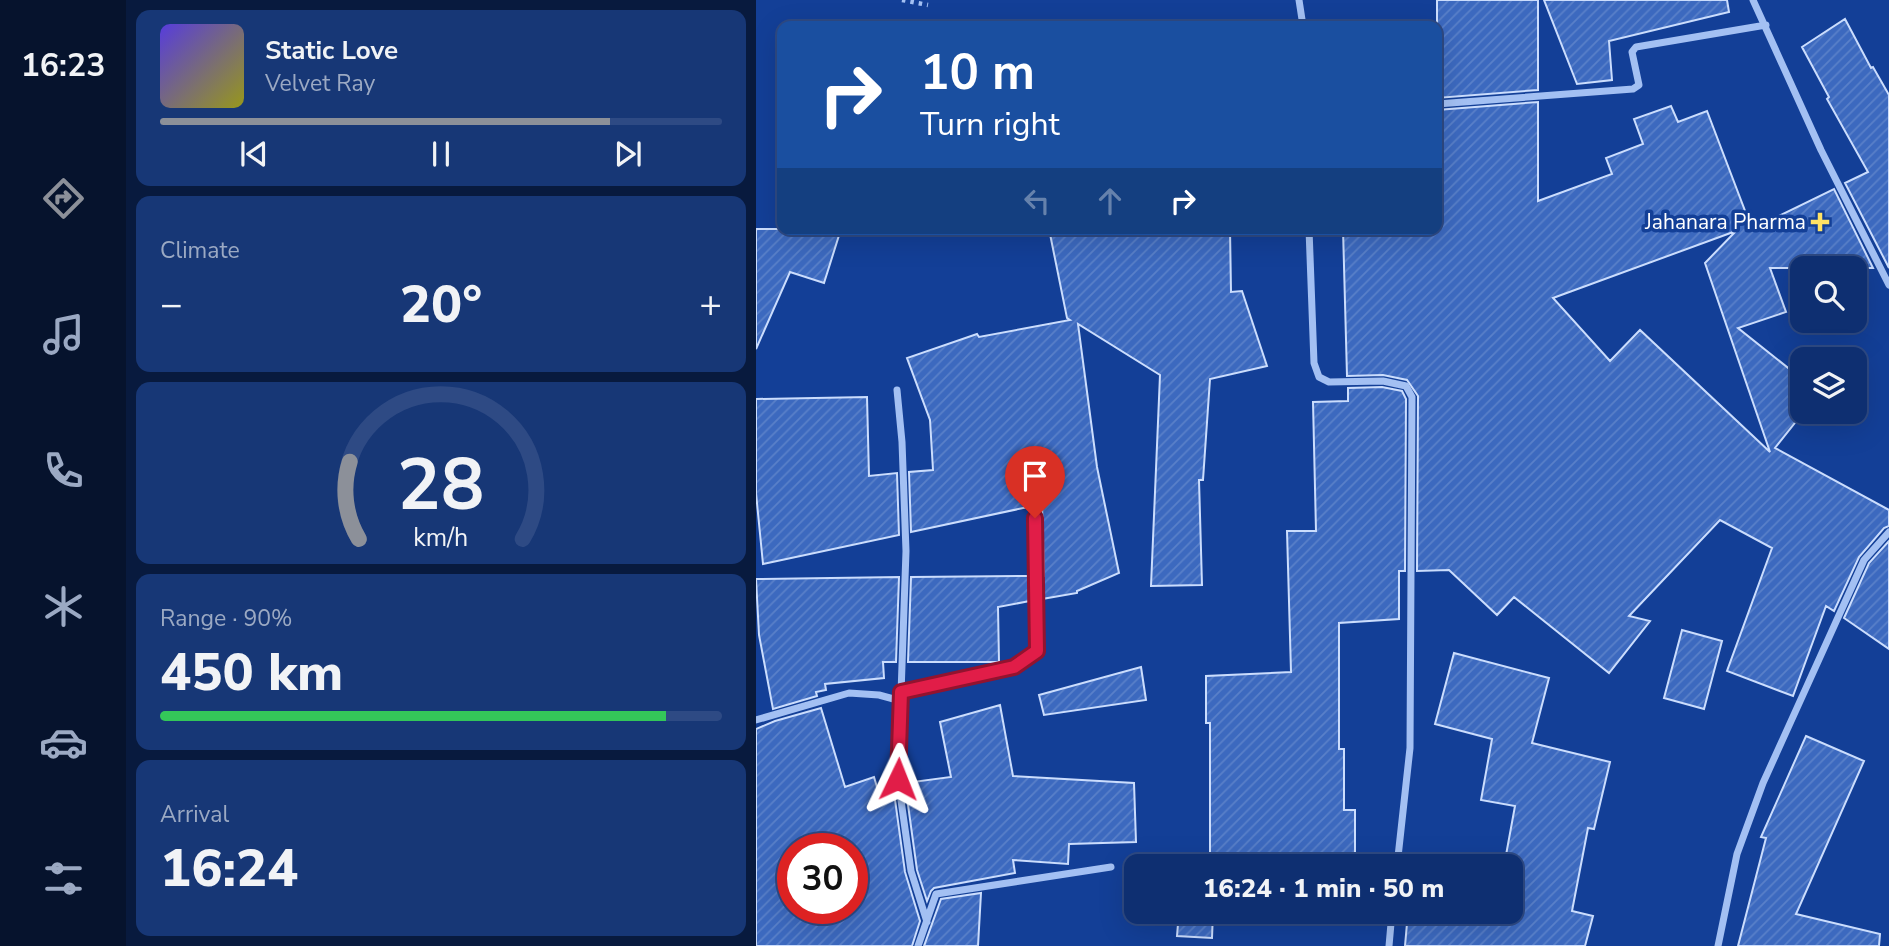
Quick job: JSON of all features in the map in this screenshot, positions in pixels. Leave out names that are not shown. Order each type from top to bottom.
[{"type":"street","points":[[1299,0],[1302,21]]},
{"type":"street","points":[[1753,0],[1821,150],[1889,285]]},
{"type":"street","points":[[1442,104],[1633,89],[1639,85],[1632,52],[1636,47],[1766,25]]},
{"type":"street","points":[[1308,235],[1314,363],[1319,377],[1329,382],[1382,381],[1406,386],[1412,397],[1410,748],[1398,854]]},
{"type":"street","points":[[897,390],[906,551],[898,779],[911,871],[927,922]]},
{"type":"street","points":[[901,692],[1014,667],[1037,651],[1035,518]]},
{"type":"street","points":[[1718,946],[1737,854],[1763,783],[1864,560],[1889,532]]},
{"type":"street","points":[[756,720],[849,693],[879,695],[901,701]]},
{"type":"street","points":[[918,946],[936,894],[1111,867]]},
{"type":"street","points":[[1389,946],[1391,924]]},
{"type":"path","points":[[902,0],[928,5]]},
{"type":"building","points":[[1437,0],[1538,0],[1538,90],[1442,98],[1442,21],[1437,21]]},
{"type":"building","points":[[1544,0],[1727,0],[1729,12],[1609,41],[1612,80],[1577,84]]},
{"type":"building","points":[[1845,19],[1889,95],[1889,268],[1845,183],[1868,172],[1827,99],[1829,97],[1802,47]]},
{"type":"building","points":[[1538,102],[1538,201],[1612,174],[1606,158],[1643,144],[1634,119],[1671,106],[1678,122],[1707,111],[1752,229],[1834,189],[1873,268],[1867,268],[1867,256],[1790,256],[1790,268],[1770,268],[1786,312],[1738,328],[1790,369],[1790,424],[1794,424],[1775,448],[1889,510],[1889,526],[1884,528],[1859,557],[1834,611],[1826,606],[1793,696],[1727,671],[1772,548],[1720,520],[1629,616],[1650,621],[1609,673],[1514,597],[1497,615],[1449,570],[1417,571],[1418,396],[1407,380],[1383,375],[1347,376],[1343,235],[1442,235],[1442,110]],"holes":[[[1736,231],[1705,263],[1770,452],[1640,330],[1610,361],[1553,298]]]},
{"type":"building","points":[[756,229],[777,229],[777,235],[839,235],[824,283],[790,272],[756,349]]},
{"type":"building","points":[[1050,235],[1230,235],[1231,292],[1242,291],[1267,366],[1210,379],[1203,480],[1199,480],[1202,585],[1151,586],[1160,375],[1078,324],[1097,467],[1119,573],[1077,593],[1042,599],[1042,504],[911,532],[909,472],[933,470],[930,420],[907,358],[977,334],[979,337],[1070,320],[1067,318]]},
{"type":"building","points":[[1382,387],[1402,391],[1406,399],[1405,571],[1399,571],[1399,619],[1339,623],[1339,749],[1344,749],[1344,810],[1355,810],[1355,854],[1210,854],[1210,723],[1206,723],[1206,676],[1291,672],[1287,531],[1316,531],[1313,402],[1348,401],[1348,388]]},
{"type":"building","points":[[867,397],[869,476],[897,473],[899,535],[763,564],[756,493],[756,399]]},
{"type":"building","points":[[1889,541],[1889,649],[1844,618],[1869,563]]},
{"type":"building","points":[[1030,576],[1030,601],[998,607],[999,662],[908,662],[911,577]]},
{"type":"building","points":[[899,577],[896,662],[883,662],[884,678],[825,684],[826,690],[816,692],[817,696],[773,709],[759,635],[756,579]]},
{"type":"building","points":[[1682,630],[1722,641],[1704,709],[1664,698]]},
{"type":"building","points":[[1454,653],[1549,678],[1532,743],[1610,762],[1594,829],[1588,828],[1572,911],[1593,916],[1585,946],[1405,946],[1407,924],[1523,924],[1523,854],[1506,854],[1515,806],[1481,800],[1492,739],[1435,724]]},
{"type":"building","points":[[1141,667],[1146,700],[1044,715],[1039,695]]},
{"type":"building","points":[[1000,705],[1013,776],[1134,783],[1136,842],[1069,844],[1068,864],[1013,860],[1015,873],[934,888],[927,901],[917,870],[905,783],[951,777],[940,722]]},
{"type":"building","points":[[821,708],[845,787],[874,777],[877,787],[893,785],[905,872],[920,921],[912,946],[756,946],[756,729]]},
{"type":"building","points":[[1806,736],[1864,761],[1796,914],[1880,934],[1879,946],[1738,946],[1766,838],[1761,837]]},
{"type":"building","points":[[981,893],[978,946],[924,946],[941,899]]},
{"type":"building","points":[[1178,924],[1213,924],[1212,938],[1177,936]]},
{"type":"place","name":"Jahanara Pharma","points":[[1820,222]]},
{"type":"route","points":[[898,779],[901,692],[1014,667],[1037,651],[1035,518]]}]
